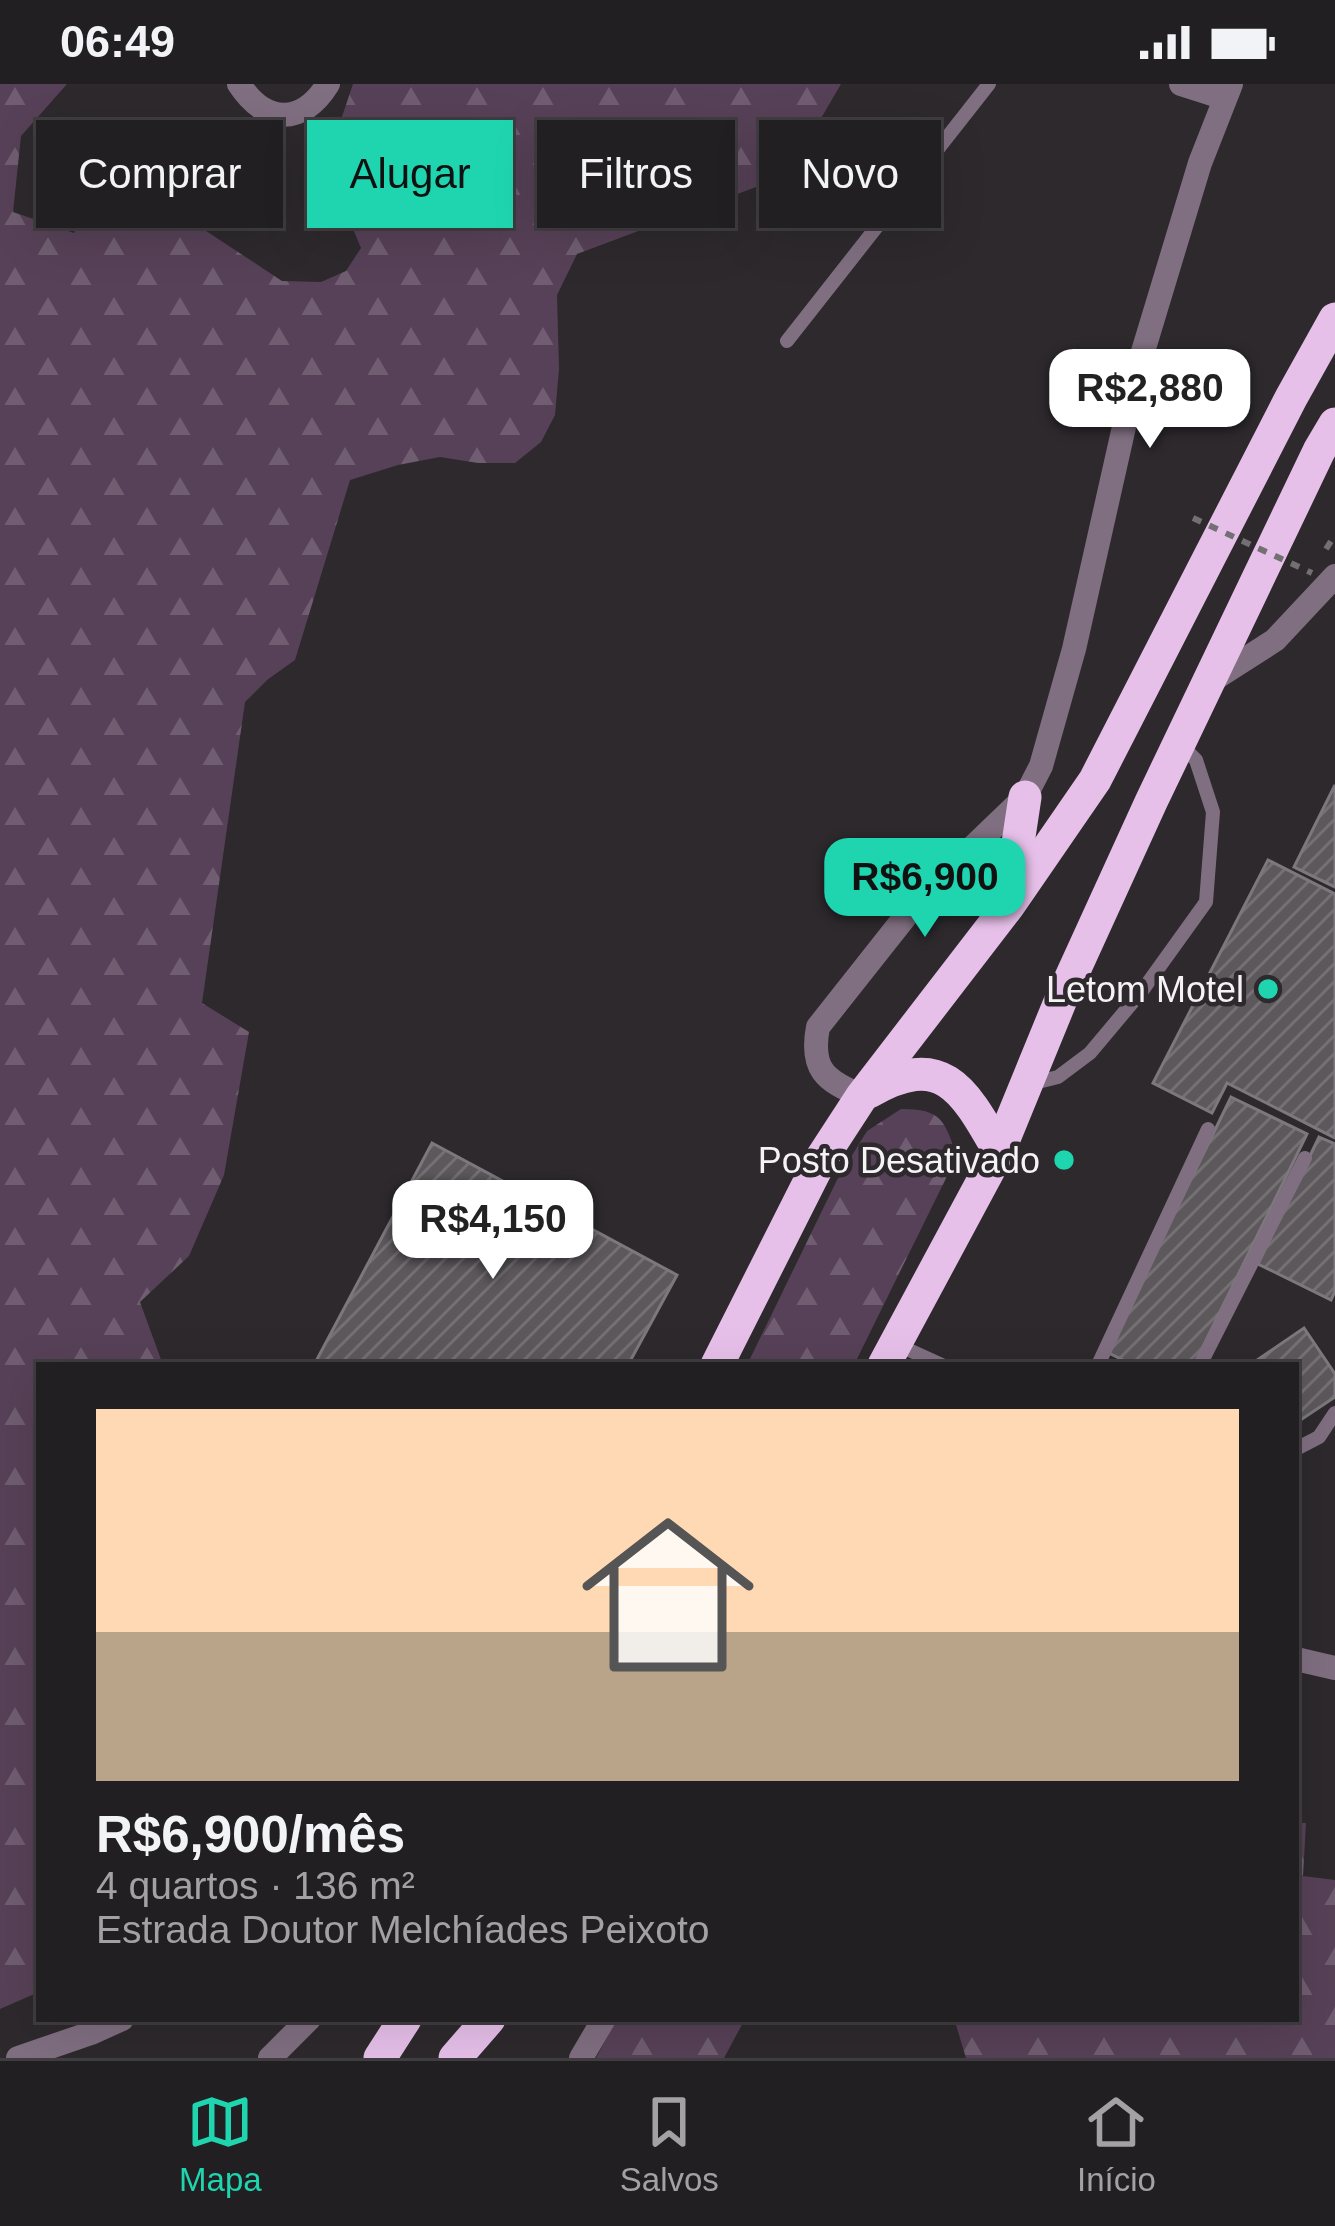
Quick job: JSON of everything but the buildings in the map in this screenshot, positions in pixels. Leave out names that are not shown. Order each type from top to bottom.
[{"type":"highway","points":[[719,1362],[821,1160],[862,1096],[1009,905],[1095,780],[1335,319]]},
{"type":"highway","points":[[890,1355],[999,1151],[1062,997],[1178,743],[1335,424]]},
{"type":"highway","points":[[1009,905],[1025,797]]},
{"type":"highway","points":[[862,1096],[917,1071],[956,1086],[999,1151]]},
{"type":"highway","points":[[380,2058],[403,2022]]},
{"type":"highway","points":[[454,2058],[486,2022]]},
{"type":"street","points":[[239,84],[263,112],[291,115],[307,108],[328,84]]},
{"type":"street","points":[[862,1096],[835,1085],[820,1068],[814,1049],[818,1027],[920,898],[1025,797],[1041,766],[1074,650],[1136,378],[1200,163],[1228,91],[1181,84]]},
{"type":"street","points":[[1206,685],[1275,640],[1324,574]]},
{"type":"street","points":[[1299,1660],[1335,1668]]},
{"type":"street","points":[[18,2058],[115,2022]]},
{"type":"street","points":[[270,2058],[306,2022]]},
{"type":"street","points":[[581,2058],[602,2022]]},
{"type":"lane","points":[[787,341],[989,84]]},
{"type":"lane","points":[[1025,1085],[1058,1077],[1090,1053],[1142,992],[1206,902],[1214,812],[1196,760],[1178,743]]},
{"type":"lane","points":[[1099,1362],[1208,1129]]},
{"type":"lane","points":[[1202,1362],[1304,1158]]},
{"type":"lane","points":[[890,1355],[926,1362]]},
{"type":"lane","points":[[1299,1447],[1318,1437],[1335,1413]]},
{"type":"path","points":[[1193,518],[1324,574]]},
{"type":"green space","points":[[0,84],[67,84],[21,136],[13,212],[36,220],[36,228],[74,233],[76,228],[202,228],[282,281],[321,282],[346,271],[361,248],[353,228],[513,228],[513,120],[341,120],[353,84],[841,84],[820,120],[759,120],[759,186],[735,195],[735,120],[537,120],[537,228],[646,228],[577,254],[557,295],[555,415],[541,442],[515,463],[440,457],[350,480],[295,660],[245,702],[202,1003],[249,1032],[224,1175],[189,1256],[140,1302],[162,1362],[36,1362],[36,1993],[0,2009]]},
{"type":"green space","points":[[901,1109],[925,1111],[949,1133],[957,1156],[855,1362],[748,1362],[837,1180],[867,1131]]},
{"type":"green space","points":[[1299,1823],[1306,1823],[1303,1876],[1335,1880],[1335,2058],[966,2058],[956,2025],[1299,2022]]},
{"type":"green space","points":[[615,2022],[743,2022],[724,2058],[596,2058]]},
{"type":"place","name":"Letom Motel","points":[[1268,989]]},
{"type":"place","name":"Posto Desativado","points":[[1064,1160]]}]
